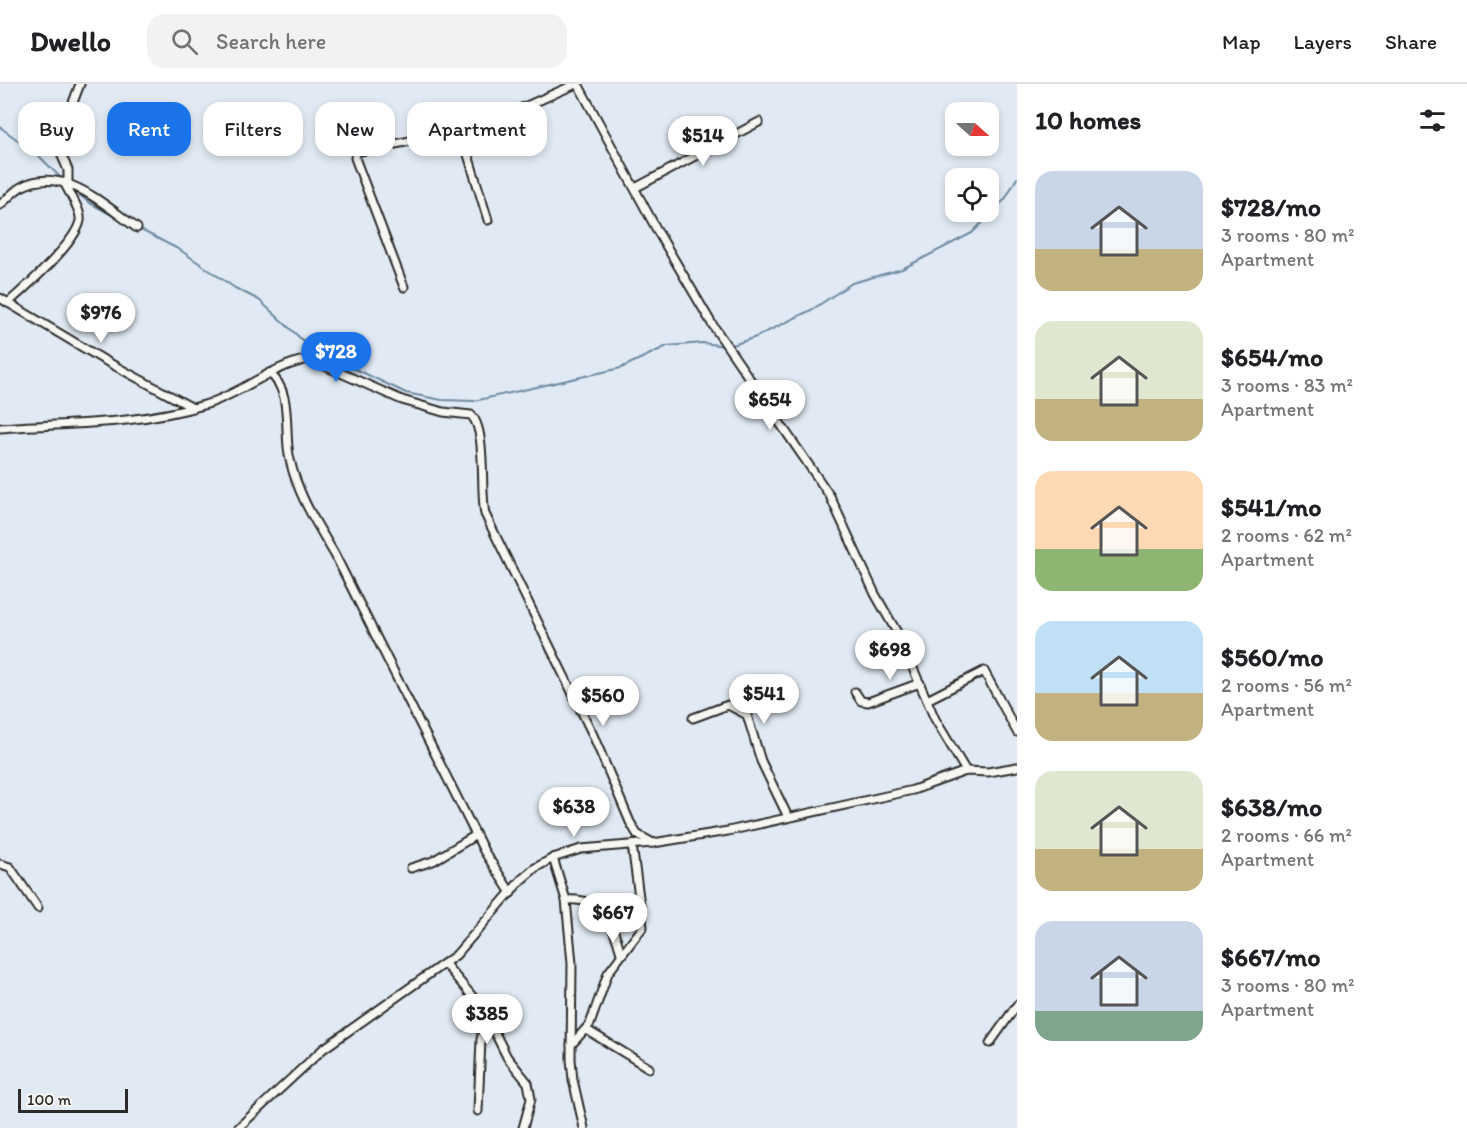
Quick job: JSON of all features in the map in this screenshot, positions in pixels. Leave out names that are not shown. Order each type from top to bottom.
[{"type":"street","points":[[8,303],[55,259],[80,222],[79,213],[66,183],[68,170],[62,156],[79,131],[69,113],[80,84]]},
{"type":"street","points":[[536,102],[577,84],[658,232],[712,324],[830,496],[951,749],[966,771]]},
{"type":"street","points":[[635,188],[759,122]]},
{"type":"street","points":[[404,287],[355,155],[360,150],[407,142]]},
{"type":"street","points":[[468,156],[488,220]]},
{"type":"street","points":[[0,205],[22,187],[66,183],[137,228]]},
{"type":"street","points":[[0,298],[94,354],[193,408]]},
{"type":"street","points":[[0,428],[108,424],[160,417],[228,395],[269,373],[309,359],[402,400],[474,417],[480,441],[481,487],[485,514],[597,743],[630,822],[638,834],[654,843]]},
{"type":"street","points":[[269,373],[281,385],[290,460],[309,513],[335,555],[476,835],[511,893]]},
{"type":"street","points":[[927,700],[984,670],[1017,732]]},
{"type":"street","points":[[855,692],[861,701],[868,702],[920,683]]},
{"type":"street","points":[[693,718],[716,707],[728,705],[747,715],[761,761],[788,817]]},
{"type":"street","points":[[238,1128],[322,1049],[388,1001],[445,964],[488,922],[535,868],[554,858],[581,849],[654,843],[788,817],[913,790],[966,771],[988,772],[1017,767]]},
{"type":"street","points":[[411,868],[446,854],[476,835]]},
{"type":"street","points":[[571,1045],[587,1030],[603,981],[643,927],[632,845]]},
{"type":"street","points":[[554,858],[566,900],[572,963],[573,1080],[584,1128]]},
{"type":"street","points":[[0,864],[10,867],[38,908]]},
{"type":"street","points":[[566,900],[586,902],[604,911],[614,930],[621,954]]},
{"type":"street","points":[[445,964],[487,1015],[507,1057],[528,1083],[531,1099],[523,1128]]},
{"type":"street","points":[[990,1043],[1017,1005]]},
{"type":"street","points":[[478,1111],[481,1039],[487,1015]]},
{"type":"street","points":[[587,1030],[648,1068]]},
{"type":"waterway","points":[[0,127],[39,156],[64,181]]},
{"type":"waterway","points":[[730,346],[756,337],[813,309],[852,283],[902,269],[972,233],[1005,199],[1017,178]]},
{"type":"waterway","points":[[75,191],[88,202],[121,220]]},
{"type":"waterway","points":[[139,229],[180,250],[235,288],[259,300],[311,348],[406,393],[442,400],[474,401],[621,368],[667,346],[703,343],[724,346]]}]
